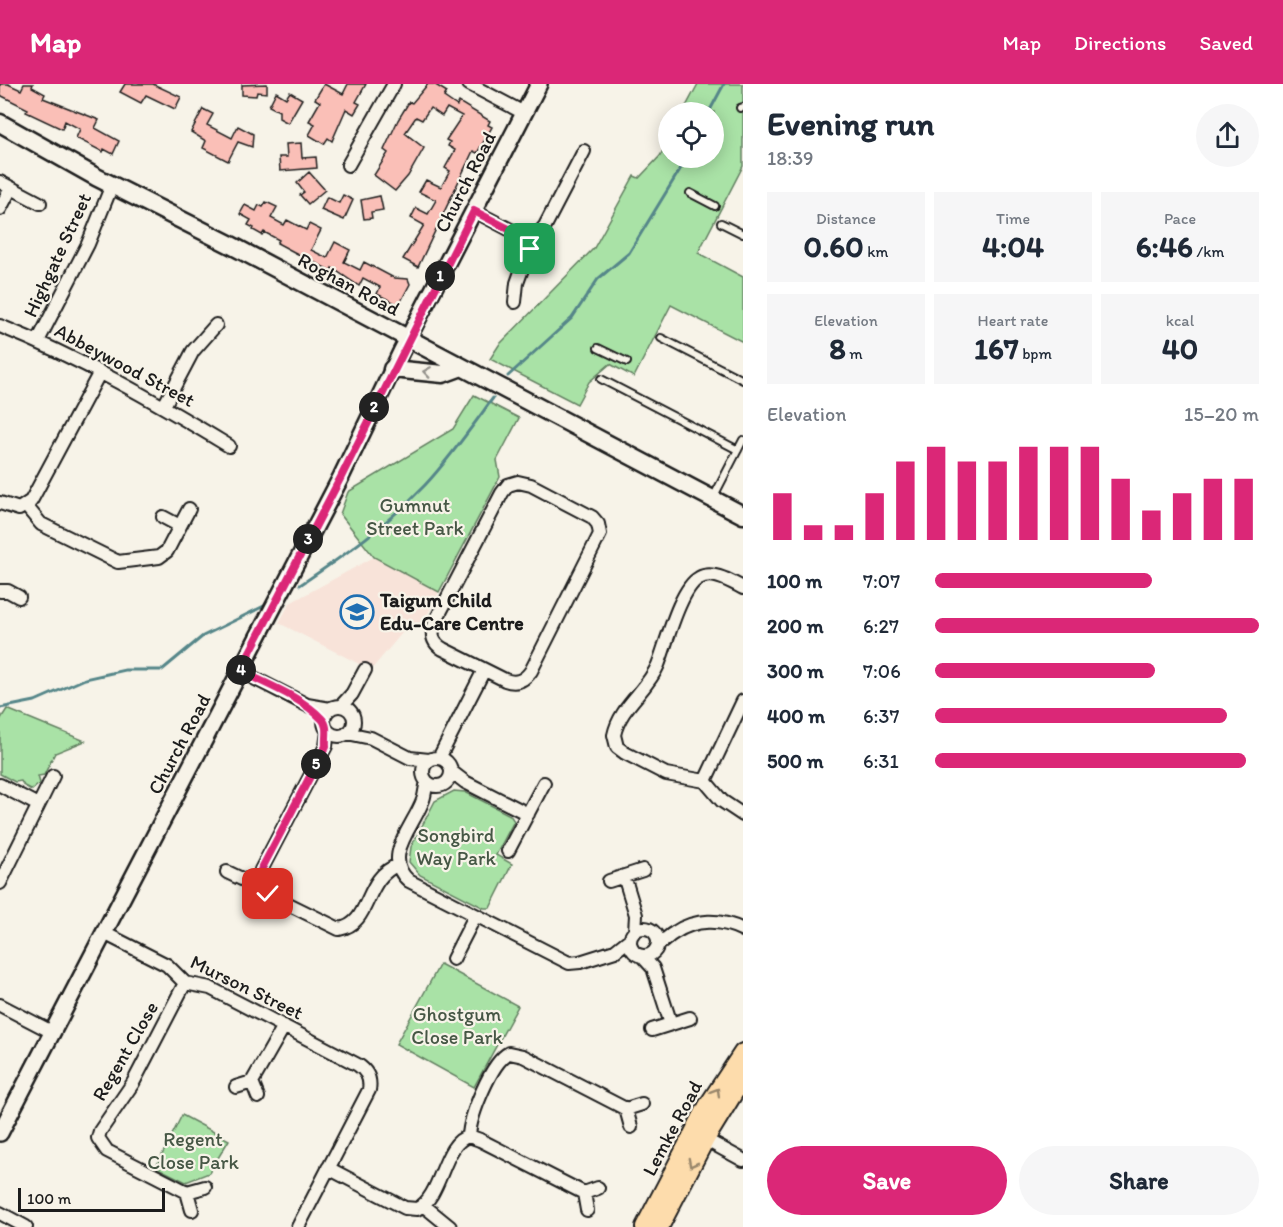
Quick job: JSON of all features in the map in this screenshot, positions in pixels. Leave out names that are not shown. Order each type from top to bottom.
[{"type":"main road","name":"Roghan Road","points":[[0,123],[112,185],[743,514]]},
{"type":"main road","points":[[392,369],[443,374],[462,367]]},
{"type":"main road","name":"Lemke Road","points":[[659,1227],[722,1083],[743,1053]]},
{"type":"main road","name":"Lemke Road","points":[[645,1227],[699,1136],[743,1077]]},
{"type":"street","points":[[348,165],[394,84]]},
{"type":"street","points":[[469,84],[524,113]]},
{"type":"street","name":"Church Road","points":[[0,1133],[341,477],[392,369],[539,84]]},
{"type":"street","points":[[515,302],[517,283],[532,241],[545,226],[584,151]]},
{"type":"street","points":[[0,209],[6,185],[40,203]]},
{"type":"street","name":"Highgate Street","points":[[38,341],[88,244],[112,185]]},
{"type":"street","points":[[474,211],[532,241]]},
{"type":"street","points":[[164,406],[193,351],[216,325]]},
{"type":"street","name":"Abbeywood Street","points":[[0,326],[38,341],[100,372],[164,406],[229,446]]},
{"type":"street","points":[[0,503],[14,509],[26,506],[33,498],[100,372]]},
{"type":"street","points":[[515,482],[526,483],[592,517],[598,524],[600,534],[528,676],[520,681],[510,682],[484,670],[439,646],[433,639],[432,631],[505,488],[515,482]]},
{"type":"street","points":[[26,506],[41,524],[118,562],[159,557],[166,551],[189,509]]},
{"type":"street","points":[[162,517],[180,526]]},
{"type":"street","points":[[743,588],[709,576],[699,578],[692,584],[672,623],[655,670],[626,708],[614,732],[615,743],[625,753],[666,774],[691,781],[705,781],[722,801],[743,815]]},
{"type":"street","points":[[0,591],[8,591],[20,597]]},
{"type":"street","points":[[365,670],[263,866],[260,882],[268,894],[339,929],[356,921],[380,875],[398,865]]},
{"type":"street","points":[[484,670],[433,770],[423,799],[399,848],[398,865],[409,881],[569,963],[580,962],[718,920],[743,930]]},
{"type":"street","points":[[240,671],[433,770],[465,782],[528,814]]},
{"type":"street","points":[[705,781],[743,701]]},
{"type":"street","points":[[433,770],[450,777]]},
{"type":"street","points":[[0,883],[53,776]]},
{"type":"street","points":[[508,851],[544,783]]},
{"type":"street","points":[[0,785],[38,805]]},
{"type":"street","points":[[609,881],[643,870]]},
{"type":"street","points":[[227,872],[248,882],[260,882]]},
{"type":"street","points":[[624,876],[671,1024]]},
{"type":"street","points":[[453,959],[475,916]]},
{"type":"street","name":"Murson Street","points":[[104,933],[167,965],[185,982],[210,988],[358,1065],[369,1079],[367,1094],[328,1168]]},
{"type":"street","name":"Regent Close","points":[[185,982],[133,1083],[100,1131],[98,1138],[107,1151],[187,1192]]},
{"type":"street","points":[[0,1005],[52,1032]]},
{"type":"street","points":[[652,1030],[690,1018]]},
{"type":"street","points":[[236,1087],[252,1082],[284,1026]]},
{"type":"street","points":[[469,1137],[473,1111],[500,1060],[509,1053],[523,1056],[626,1109],[642,1104]]},
{"type":"street","points":[[252,1082],[258,1098]]},
{"type":"street","points":[[626,1109],[631,1127]]},
{"type":"street","points":[[699,1136],[743,1160]]},
{"type":"street","points":[[298,1227],[328,1168],[405,1208],[413,1209],[423,1205],[460,1140],[469,1137],[480,1140],[584,1193],[598,1188]]},
{"type":"street","points":[[192,1210],[187,1192],[205,1187]]},
{"type":"street","points":[[584,1193],[587,1210]]},
{"type":"street","points":[[423,1205],[450,1227]]},
{"type":"street","points":[[0,1213],[26,1227]]},
{"type":"lane","points":[[690,193],[715,206]]},
{"type":"lane","points":[[721,223],[743,234]]},
{"type":"lane","points":[[661,338],[743,380]]},
{"type":"lane","points":[[598,348],[627,362]]},
{"type":"lane","points":[[601,379],[738,450]]},
{"type":"lane","points":[[713,498],[743,440]]},
{"type":"shaded area","name":"Taigum Child Edu-Care Centre","points":[[374,557],[439,592],[424,622],[402,633],[371,670],[279,623],[290,603]]},
{"type":"green space","points":[[698,84],[743,84],[743,166],[698,253],[743,277],[743,342],[671,305],[634,377],[610,364],[589,382],[577,404],[490,359],[499,345],[594,248],[634,176],[639,178],[658,158],[658,168],[724,168],[724,102],[688,102]]},
{"type":"green space","name":"Gumnut Street Park","points":[[474,395],[519,418],[497,460],[500,477],[439,592],[374,557],[340,514],[348,492],[453,429]]},
{"type":"green space","points":[[7,709],[85,741],[55,753],[44,775],[38,776],[40,783],[32,790],[24,786],[21,781],[15,782],[0,774],[0,720]]},
{"type":"green space","name":"Songbird Way Park","points":[[454,791],[465,792],[510,815],[514,821],[496,855],[512,864],[490,908],[484,908],[420,875],[409,862],[411,847],[435,801]]},
{"type":"green space","name":"Ghostgum Close Park","points":[[440,964],[518,1006],[474,1087],[396,1044]]},
{"type":"green space","name":"Regent Close Park","points":[[182,1115],[229,1140],[209,1173],[186,1182],[156,1167]]},
{"type":"building","points":[[0,84],[8,84],[21,90],[24,84],[33,84],[32,87],[45,94],[43,98],[99,120],[95,128],[119,141],[113,154],[104,149],[103,152],[76,138],[80,129],[65,121],[62,129],[26,112],[28,109],[0,95]]},
{"type":"building","points":[[125,84],[153,84],[181,97],[175,109],[146,95],[141,103],[120,92]]},
{"type":"building","points":[[267,84],[267,93],[257,92],[256,96],[242,95],[242,85]]},
{"type":"building","points":[[324,84],[343,94],[348,84],[366,84],[356,102],[360,104],[354,114],[346,109],[332,141],[328,138],[324,144],[309,135],[315,124],[309,121],[320,102],[315,99]]},
{"type":"building","points":[[428,84],[434,84],[447,92],[444,97],[457,106],[459,102],[490,121],[488,125],[492,127],[477,153],[473,151],[418,267],[403,259],[424,225],[411,218],[416,208],[428,214],[436,200],[419,192],[426,180],[441,187],[450,171],[445,168],[455,150],[448,146],[450,142],[446,140],[462,116],[447,108],[442,116],[430,108],[422,120],[416,117],[405,133],[424,148],[408,176],[395,191],[374,175],[388,153],[384,150],[398,120],[409,102],[412,103]]},
{"type":"building","points":[[276,92],[286,98],[290,92],[302,99],[288,123],[279,118],[279,111],[269,106]]},
{"type":"building","points":[[203,109],[213,114],[207,125],[232,138],[238,126],[253,134],[252,147],[238,142],[228,161],[203,148],[206,141],[191,132]]},
{"type":"building","points":[[301,143],[302,158],[316,157],[317,168],[280,171],[279,157],[287,157],[286,144]]},
{"type":"building","points":[[309,172],[325,190],[308,204],[300,195],[304,192],[297,183]]},
{"type":"building","points":[[343,195],[353,200],[344,220],[321,210],[327,197],[339,203]]},
{"type":"building","points":[[380,196],[383,210],[371,212],[372,218],[364,219],[361,200]]},
{"type":"building","points":[[266,202],[277,207],[271,218],[284,225],[287,220],[306,230],[309,224],[321,230],[311,250],[327,258],[335,242],[350,250],[344,262],[360,270],[364,262],[394,278],[408,279],[410,284],[399,305],[377,294],[380,287],[363,278],[359,286],[332,268],[331,271],[277,243],[279,240],[264,232],[262,235],[253,230],[254,228],[248,225],[251,220],[240,214],[245,205],[256,211],[259,205],[263,207]]},
{"type":"waterway","points":[[714,102],[724,84]]},
{"type":"waterway","points":[[508,376],[572,318],[598,279],[629,253],[681,168]]},
{"type":"waterway","points":[[300,585],[366,538],[411,499],[443,464],[493,398]]},
{"type":"waterway","points":[[0,708],[35,701],[85,679],[125,670],[162,670],[203,636],[266,605]]},
{"type":"place","name":"Taigum Child Edu-Care Centre","points":[[357,612]]},
{"type":"route","points":[[268,894],[261,885],[261,870],[326,746],[328,731],[324,720],[307,705],[240,671],[341,477],[401,352],[474,211],[532,241],[530,249]]}]
